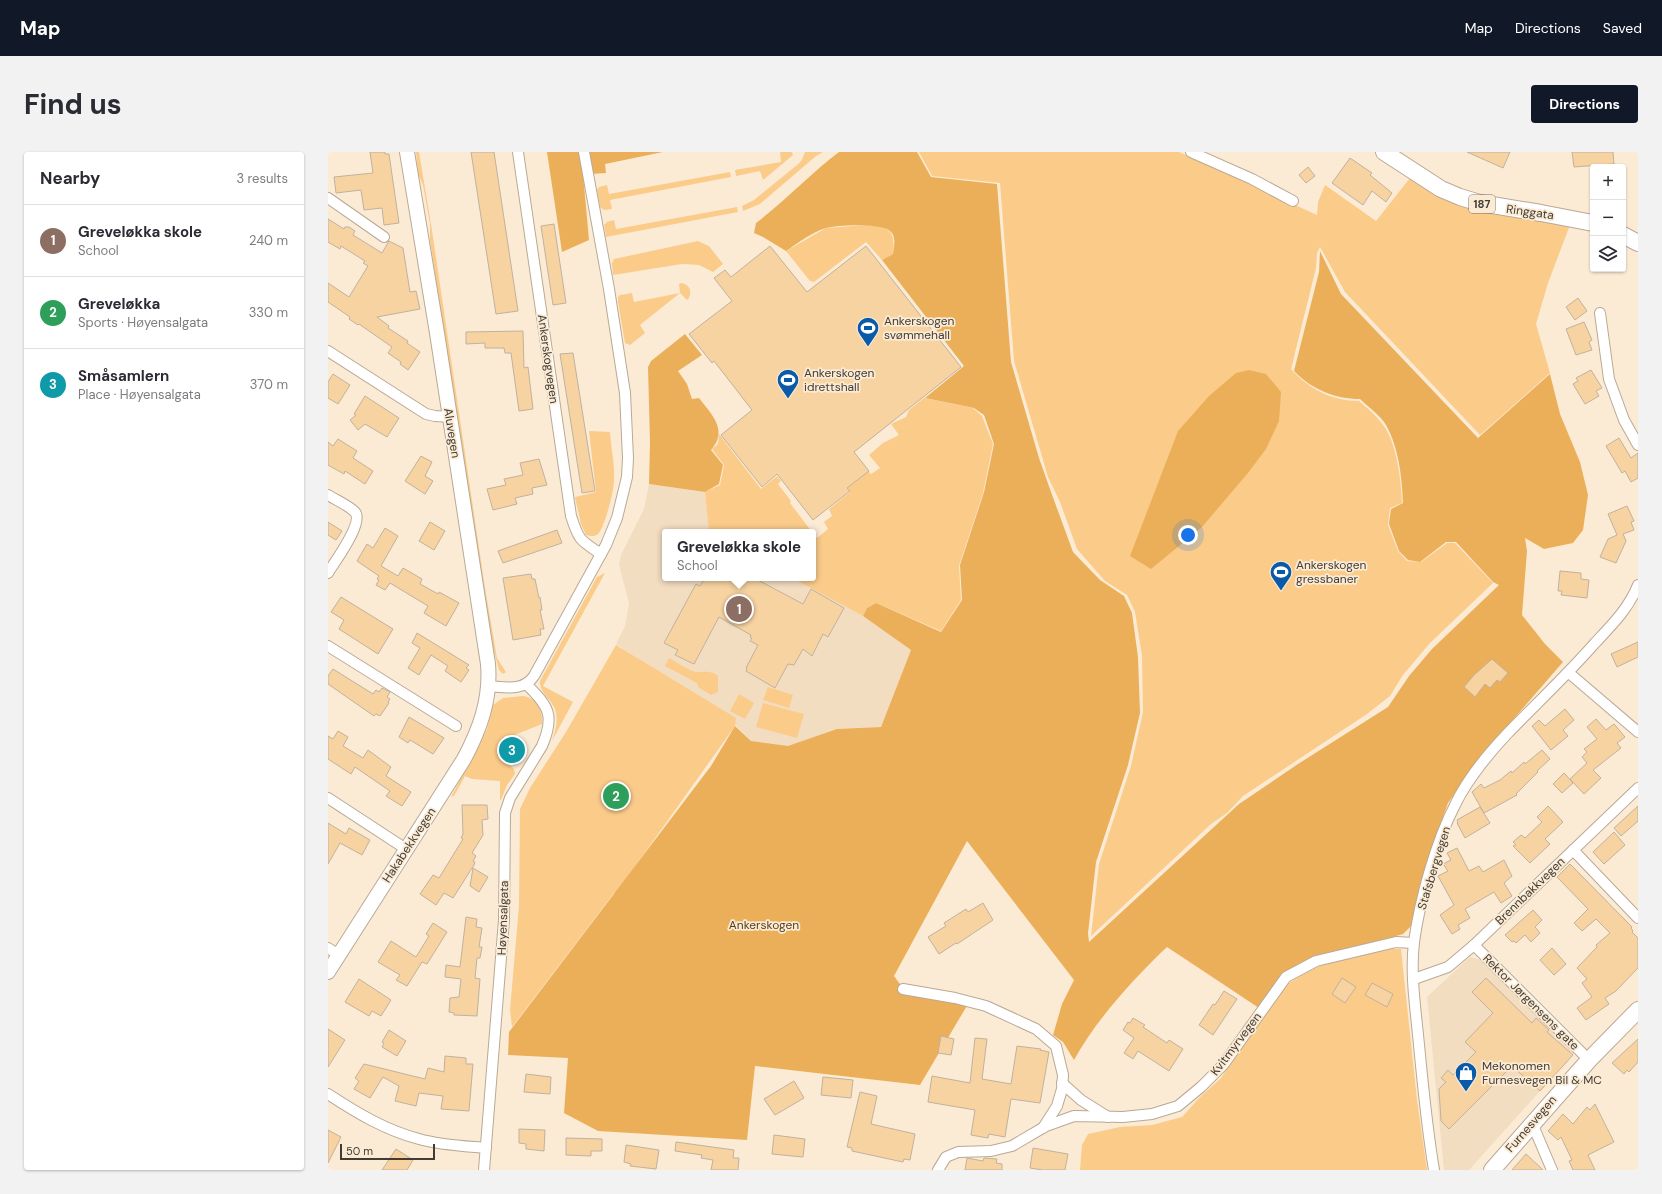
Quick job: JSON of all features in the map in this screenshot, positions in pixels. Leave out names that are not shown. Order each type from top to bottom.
[{"type":"main road","name":"Aluvegen","points":[[407,152],[434,311],[488,664],[489,686],[484,715]]},
{"type":"main road","name":"Ringgata","points":[[1384,152],[1441,189],[1480,204],[1590,222]]},
{"type":"main road","points":[[1625,236],[1638,242]]},
{"type":"main road","name":"Hakabekkvegen","points":[[328,972],[333,952],[406,849],[464,759],[474,741],[484,715]]},
{"type":"main road","name":"Furnesvegen","points":[[1492,1170],[1588,1060],[1638,1010]]},
{"type":"street","name":"Ankerskogvegen","points":[[518,152],[571,516],[576,532],[581,541],[601,554]]},
{"type":"street","points":[[489,686],[515,688],[526,684],[534,676],[601,554],[617,518],[624,491],[628,458],[624,392],[609,289],[584,152]]},
{"type":"street","points":[[1191,152],[1252,179],[1293,200]]},
{"type":"street","points":[[328,198],[384,236]]},
{"type":"street","points":[[1600,312],[1609,379],[1624,420],[1638,445]]},
{"type":"street","points":[[328,351],[426,414],[450,417]]},
{"type":"street","points":[[328,495],[355,512],[358,518],[355,528],[328,573]]},
{"type":"street","name":"Stafsbergvegen","points":[[1434,1170],[1415,1000],[1414,943],[1419,914],[1438,846],[1456,802],[1482,764],[1506,735],[1569,673],[1623,613],[1633,597],[1638,585]]},
{"type":"street","points":[[328,646],[456,726]]},
{"type":"street","points":[[1569,673],[1638,732]]},
{"type":"street","name":"Høyensalgata","points":[[484,1170],[503,928],[505,813],[510,798],[546,738],[549,720],[546,706],[526,684]]},
{"type":"street","name":"Brennbakkvegen","points":[[1414,979],[1448,967],[1474,945],[1638,788]]},
{"type":"street","points":[[328,798],[406,849]]},
{"type":"street","points":[[1573,850],[1638,918]]},
{"type":"street","name":"Kvitmyrvegen","points":[[938,1170],[946,1157],[958,1152],[991,1151],[1012,1146],[1043,1128],[1074,1116],[1123,1117],[1152,1114],[1178,1106],[1201,1087],[1223,1065],[1286,977],[1316,960],[1396,942],[1414,943]]},
{"type":"street","name":"Rektor Jørgensens gate","points":[[1474,945],[1588,1060]]},
{"type":"street","points":[[903,989],[955,998],[986,1006],[1036,1029],[1056,1046],[1063,1075],[1062,1089],[1057,1106],[1043,1128]]},
{"type":"street","points":[[1062,1083],[1081,1100],[1108,1117]]},
{"type":"street","points":[[328,1094],[367,1119],[401,1133],[439,1143],[486,1148]]},
{"type":"street","points":[[1532,1123],[1552,1170]]},
{"type":"shaded area","points":[[416,152],[419,152],[431,224],[485,588],[497,658],[506,672],[503,674],[499,670],[492,644],[461,452],[430,240],[430,224],[423,185],[418,174]]},
{"type":"shaded area","points":[[780,152],[792,152],[793,155],[763,180],[760,171],[736,176],[735,170],[781,162]]},
{"type":"shaded area","points":[[805,152],[823,152],[816,156],[760,204],[743,211],[742,206],[754,200],[797,165],[802,160]]},
{"type":"shaded area","points":[[919,152],[1179,152],[1317,215],[1318,202],[1325,185],[1376,221],[1410,178],[1570,225],[1548,283],[1536,324],[1550,373],[1480,435],[1345,292],[1320,247],[1317,253],[1316,268],[1291,369],[1313,388],[1330,396],[1340,399],[1359,401],[1378,418],[1388,433],[1397,462],[1401,484],[1402,503],[1390,508],[1388,525],[1398,551],[1407,561],[1421,562],[1447,543],[1455,543],[1493,583],[1430,643],[1403,675],[1390,696],[1367,714],[1243,796],[1227,813],[1211,824],[1091,936],[1099,864],[1131,766],[1143,712],[1142,656],[1135,612],[1127,595],[1105,581],[1077,549],[1060,502],[1048,477],[1014,361],[1000,183],[932,176]]},
{"type":"shaded area","points":[[730,172],[731,177],[610,200],[612,209],[604,210],[600,207],[597,190],[599,187],[607,185],[609,194]]},
{"type":"shaded area","points":[[737,207],[738,212],[606,237],[604,225],[607,222],[614,220],[616,229]]},
{"type":"shaded area","points":[[867,225],[881,227],[889,231],[893,240],[893,254],[882,260],[866,242],[814,282],[810,281],[786,251],[826,228]]},
{"type":"shaded area","points":[[698,241],[709,246],[723,264],[713,272],[699,265],[682,264],[613,275],[612,263],[614,259]]},
{"type":"shaded area","points":[[679,284],[685,284],[690,289],[690,295],[687,300],[680,293]]},
{"type":"shaded area","points":[[632,293],[634,302],[680,293],[640,325],[645,333],[630,345],[625,343],[618,302],[618,297],[620,295]]},
{"type":"shaded area","points":[[924,398],[973,408],[982,416],[993,444],[983,493],[959,566],[961,600],[941,631],[876,603],[867,608],[863,616],[798,581],[816,581],[816,537],[817,538],[828,529],[824,522],[832,516],[829,509],[850,492],[847,488],[868,471],[871,474],[880,468],[869,455],[883,443],[899,435],[891,424],[906,417],[909,410]]},
{"type":"shaded area","points":[[589,431],[610,432],[614,475],[614,486],[606,518],[600,531],[595,536],[586,535],[581,524],[575,497],[596,492]]},
{"type":"shaded area","points":[[719,434],[761,489],[777,476],[781,481],[778,484],[810,529],[709,529],[705,492],[720,485],[724,465],[712,449],[718,444]]},
{"type":"shaded area","points":[[649,484],[705,492],[709,529],[662,529],[662,581],[798,581],[863,616],[911,650],[881,727],[837,729],[788,747],[751,741],[732,721],[616,644],[625,626],[629,603],[619,565],[621,555],[644,509]]},
{"type":"shaded area","points":[[605,573],[543,686],[573,702],[552,741],[556,726],[556,713],[553,705],[541,689],[540,681],[597,577]]},
{"type":"shaded area","points":[[616,645],[736,718],[735,726],[616,893],[614,893],[512,1027],[510,1010],[519,906],[520,809],[530,788],[566,732]]},
{"type":"shaded area","points":[[669,658],[694,672],[710,672],[718,676],[718,692],[711,695],[698,687],[697,683],[665,666]]},
{"type":"shaded area","points":[[768,687],[793,695],[789,708],[763,700]]},
{"type":"shaded area","points":[[739,694],[754,703],[745,719],[730,711]]},
{"type":"shaded area","points":[[523,696],[536,702],[542,714],[542,724],[512,736],[507,762],[514,769],[515,774],[507,785],[501,800],[500,781],[472,779],[465,776],[454,796],[451,797],[487,729],[493,705],[503,698]]},
{"type":"shaded area","points":[[763,703],[804,714],[797,738],[756,727]]},
{"type":"shaded area","points":[[1383,949],[1401,949],[1417,1100],[1427,1170],[1080,1170],[1082,1145],[1088,1134],[1120,1127],[1152,1125],[1182,1117],[1199,1098],[1221,1078],[1258,1022],[1284,987],[1315,968],[1334,961]]},
{"type":"shaded area","points":[[1470,957],[1481,960],[1575,1052],[1469,1170],[1444,1170],[1427,997]]},
{"type":"green space","points":[[547,152],[581,152],[589,240],[562,252]]},
{"type":"green space","points":[[588,152],[663,152],[605,164],[606,173],[591,174]]},
{"type":"green space","name":"Ankerskogen","points":[[839,152],[917,152],[931,177],[997,184],[1011,362],[1039,458],[1073,552],[1100,580],[1124,596],[1132,613],[1138,657],[1140,713],[1128,765],[1096,862],[1088,933],[1089,942],[1239,804],[1298,764],[1388,707],[1409,676],[1432,649],[1499,585],[1493,582],[1456,542],[1446,542],[1420,562],[1408,560],[1399,551],[1389,524],[1391,509],[1403,503],[1402,484],[1397,453],[1386,425],[1377,414],[1360,399],[1351,399],[1324,392],[1308,383],[1294,371],[1319,272],[1320,251],[1341,294],[1478,438],[1550,374],[1560,414],[1580,462],[1588,495],[1583,530],[1573,543],[1544,549],[1525,538],[1527,551],[1522,615],[1545,644],[1563,662],[1486,751],[1448,803],[1433,844],[1415,922],[1403,934],[1305,962],[1259,1008],[1167,947],[1116,1000],[1093,1030],[1074,1060],[1063,1042],[1053,1035],[1062,1004],[1074,980],[967,841],[894,976],[908,995],[968,1004],[920,1085],[755,1066],[747,1140],[598,1131],[564,1113],[568,1058],[508,1055],[509,1032],[711,766],[735,726],[751,741],[788,746],[837,729],[881,727],[911,650],[863,616],[867,608],[876,603],[941,632],[962,600],[960,565],[984,492],[994,444],[984,415],[974,408],[925,398],[964,366],[882,260],[893,254],[894,240],[892,233],[880,227],[861,225],[826,228],[805,238],[786,251],[754,233],[756,223]]},
{"type":"green space","points":[[685,334],[702,355],[678,371],[687,384],[692,399],[699,398],[716,422],[718,436],[716,443],[711,450],[723,465],[719,484],[705,492],[649,484],[650,442],[648,367],[651,361]]},
{"type":"green space","points":[[1249,370],[1266,374],[1281,392],[1279,421],[1266,449],[1248,473],[1202,527],[1151,569],[1130,556],[1178,431],[1209,396],[1236,373]]},
{"type":"building","points":[[370,152],[385,152],[385,154],[389,154],[399,223],[384,225],[382,208],[364,210],[361,190],[336,193],[334,177],[373,173]]},
{"type":"building","points":[[471,152],[494,152],[518,311],[496,314]]},
{"type":"building","points":[[1467,152],[1510,152],[1503,168]]},
{"type":"building","points":[[1572,152],[1613,152],[1614,164],[1590,164],[1590,166],[1574,167]]},
{"type":"building","points":[[1350,158],[1372,173],[1370,175],[1392,193],[1386,202],[1372,191],[1363,205],[1332,183]]},
{"type":"building","points":[[1308,167],[1315,176],[1306,183],[1299,175]]},
{"type":"building","points":[[328,219],[344,229],[345,227],[349,227],[355,231],[353,235],[382,253],[389,241],[403,248],[410,292],[416,291],[420,309],[377,317],[389,326],[388,328],[408,341],[407,343],[420,352],[408,370],[400,364],[401,362],[388,353],[392,347],[359,324],[358,325],[349,319],[350,317],[328,302],[328,283],[349,297],[368,266],[363,263],[365,261],[341,246],[340,249],[328,242]]},
{"type":"building","points":[[554,224],[566,303],[553,305],[541,226]]},
{"type":"building","name":"Ankerskogen svømmehall","points":[[770,246],[807,292],[866,246],[961,367],[854,452],[869,471],[847,488],[850,491],[813,520],[777,474],[762,487],[721,435],[752,410],[714,361],[712,363],[689,334],[732,301],[714,278],[725,270],[731,277]]},
{"type":"building","points":[[1578,298],[1587,311],[1575,320],[1566,307]]},
{"type":"building","points":[[1584,322],[1592,340],[1589,342],[1592,350],[1576,355],[1566,329]]},
{"type":"building","points":[[523,331],[524,368],[528,367],[533,409],[519,411],[511,353],[505,353],[504,348],[485,348],[485,343],[466,344],[466,332]]},
{"type":"building","points":[[573,353],[595,491],[582,493],[560,354]]},
{"type":"building","points":[[1591,370],[1602,388],[1596,391],[1599,396],[1585,404],[1573,384],[1578,381],[1576,378]]},
{"type":"building","points":[[333,374],[350,385],[338,404],[328,398],[328,382]]},
{"type":"building","points":[[365,396],[399,418],[387,437],[365,424],[358,430],[350,420],[356,415],[354,414]]},
{"type":"building","points":[[1619,438],[1631,458],[1638,453],[1638,478],[1631,482],[1625,471],[1622,473],[1606,446]]},
{"type":"building","points":[[338,439],[357,451],[353,458],[373,471],[365,484],[345,471],[344,474],[328,465],[328,442],[333,446]]},
{"type":"building","points":[[421,456],[432,462],[425,476],[433,481],[425,494],[405,481]]},
{"type":"building","points":[[539,459],[547,485],[532,488],[533,494],[515,498],[517,504],[493,510],[487,489],[506,485],[504,479],[523,475],[520,463]]},
{"type":"building","points":[[1627,506],[1634,521],[1631,522],[1634,530],[1623,534],[1626,541],[1616,563],[1600,557],[1608,539],[1617,535],[1608,514]]},
{"type":"building","points":[[328,522],[342,531],[336,540],[328,535]]},
{"type":"building","points":[[430,522],[445,531],[434,550],[419,541]]},
{"type":"building","points":[[385,528],[398,536],[381,566],[398,576],[403,568],[422,579],[420,584],[459,603],[446,626],[424,613],[428,606],[390,583],[385,590],[376,585],[379,580],[377,579],[379,576],[357,561],[367,544],[373,548]]},
{"type":"building","points":[[557,530],[562,543],[503,563],[498,551]]},
{"type":"building","points":[[1560,571],[1581,573],[1581,579],[1589,580],[1587,598],[1561,595],[1562,591],[1558,591]]},
{"type":"building","points":[[531,574],[532,579],[535,579],[539,598],[540,597],[542,610],[540,610],[544,629],[540,629],[541,635],[513,640],[503,578]]},
{"type":"building","points":[[703,581],[760,581],[803,604],[811,589],[844,608],[828,637],[823,634],[812,656],[803,649],[794,665],[788,664],[775,688],[746,671],[746,668],[758,645],[750,641],[752,638],[750,637],[751,635],[719,617],[694,664],[675,655],[678,650],[664,643],[696,584],[700,586]]},
{"type":"building","points":[[341,597],[393,629],[378,654],[339,629],[344,620],[331,612]]},
{"type":"building","points":[[417,633],[469,665],[466,668],[469,670],[461,682],[445,671],[448,666],[431,655],[419,675],[408,668],[420,648],[412,643]]},
{"type":"building","points":[[1638,642],[1638,657],[1617,667],[1611,654]]},
{"type":"building","points":[[1492,659],[1508,673],[1500,682],[1497,680],[1490,688],[1485,684],[1475,697],[1464,687],[1474,675]]},
{"type":"building","points":[[333,669],[373,694],[376,690],[379,692],[382,688],[390,692],[387,697],[390,699],[388,702],[389,703],[380,716],[376,714],[374,716],[328,684],[328,676]]},
{"type":"building","points":[[1565,709],[1574,720],[1563,730],[1568,736],[1551,750],[1532,726],[1539,720],[1545,726]]},
{"type":"building","points":[[409,717],[444,738],[433,754],[410,740],[408,743],[399,737]]},
{"type":"building","points":[[1596,719],[1606,730],[1614,724],[1625,737],[1617,743],[1621,748],[1593,770],[1601,778],[1584,794],[1570,779],[1587,763],[1582,757],[1587,752],[1584,749],[1597,739],[1587,727]]},
{"type":"building","points":[[338,731],[348,737],[343,746],[363,758],[368,750],[391,767],[386,776],[411,792],[402,806],[386,796],[390,791],[355,767],[351,774],[328,759],[328,736],[333,739]]},
{"type":"building","points":[[1542,750],[1550,759],[1537,771],[1538,772],[1516,794],[1517,795],[1484,813],[1472,792],[1481,784],[1484,788],[1500,780],[1511,771],[1512,773],[1524,762],[1525,764]]},
{"type":"building","points":[[1564,773],[1573,783],[1562,793],[1553,784]]},
{"type":"building","points":[[462,805],[487,805],[488,819],[482,820],[483,835],[472,853],[476,856],[473,861],[475,862],[474,865],[453,898],[444,893],[436,905],[420,894],[433,875],[439,878],[463,839],[461,838],[463,834]]},
{"type":"building","points":[[1548,806],[1563,822],[1545,839],[1550,844],[1530,863],[1513,846],[1516,845],[1513,842],[1521,835],[1525,838],[1542,822],[1537,817]]},
{"type":"building","points":[[1638,806],[1638,821],[1621,836],[1614,828]]},
{"type":"building","points":[[1480,807],[1490,823],[1465,838],[1457,823],[1457,820]]},
{"type":"building","points":[[328,823],[346,834],[349,828],[370,840],[362,855],[340,843],[328,864]]},
{"type":"building","points":[[1614,832],[1625,845],[1604,864],[1593,852]]},
{"type":"building","points":[[1457,848],[1469,871],[1479,866],[1483,872],[1504,860],[1512,876],[1504,883],[1512,896],[1501,903],[1494,892],[1465,909],[1470,918],[1458,925],[1460,929],[1452,934],[1440,915],[1454,905],[1438,876],[1448,871],[1443,864],[1451,860],[1447,853]]},
{"type":"building","points":[[1570,864],[1632,927],[1632,932],[1638,938],[1638,968],[1616,991],[1605,998],[1609,1004],[1586,1020],[1577,1008],[1592,997],[1582,983],[1587,979],[1577,968],[1597,947],[1596,945],[1610,933],[1596,919],[1582,931],[1574,923],[1588,909],[1557,877]]},
{"type":"building","points":[[473,868],[488,877],[479,892],[470,886]]},
{"type":"building","points":[[983,903],[993,920],[939,954],[928,937],[946,926],[944,923],[966,909],[968,912]]},
{"type":"building","points":[[1533,910],[1542,920],[1535,927],[1540,933],[1531,942],[1525,935],[1516,943],[1514,941],[1512,942],[1505,935]]},
{"type":"building","points":[[466,917],[477,919],[476,927],[482,928],[479,947],[482,947],[480,958],[477,958],[475,978],[480,979],[477,1016],[454,1015],[454,1013],[449,1012],[450,998],[459,997],[461,979],[445,977],[446,965],[460,967]]},
{"type":"building","points":[[433,923],[447,932],[427,964],[422,962],[407,986],[396,980],[400,975],[378,962],[391,941],[416,957],[429,936],[426,934]]},
{"type":"building","points":[[1552,948],[1566,964],[1554,975],[1540,960]]},
{"type":"building","points":[[1342,978],[1356,987],[1345,1003],[1332,994]]},
{"type":"building","points":[[1486,978],[1532,1023],[1536,1018],[1549,1030],[1547,1032],[1573,1055],[1540,1091],[1512,1066],[1449,1129],[1441,1121],[1439,1089],[1446,1082],[1441,1078],[1448,1070],[1453,1075],[1476,1052],[1465,1042],[1493,1013],[1472,992]]},
{"type":"building","points":[[359,979],[391,1000],[381,1016],[372,1011],[369,1016],[345,1002]]},
{"type":"building","points":[[1372,983],[1393,994],[1387,1007],[1365,995]]},
{"type":"building","points":[[1224,991],[1237,999],[1213,1035],[1199,1025]]},
{"type":"building","points":[[1133,1018],[1145,1025],[1143,1027],[1167,1043],[1169,1040],[1183,1049],[1169,1071],[1138,1051],[1133,1059],[1124,1053],[1134,1038],[1123,1030],[1128,1022],[1130,1023]]},
{"type":"building","points":[[328,1029],[345,1040],[328,1067]]},
{"type":"building","points":[[389,1030],[406,1041],[397,1056],[382,1047],[384,1043],[382,1042]]},
{"type":"building","points":[[941,1036],[954,1039],[951,1055],[938,1053]]},
{"type":"building","points":[[975,1038],[987,1039],[982,1079],[1011,1084],[1017,1046],[1041,1049],[1040,1050],[1049,1052],[1040,1103],[1011,1099],[1005,1137],[989,1134],[988,1138],[971,1135],[975,1110],[928,1102],[932,1076],[970,1083]]},
{"type":"building","points":[[1638,1039],[1638,1062],[1629,1072],[1627,1070],[1624,1074],[1612,1063]]},
{"type":"building","points":[[445,1056],[466,1058],[466,1064],[473,1064],[469,1111],[441,1109],[443,1096],[419,1093],[416,1106],[395,1101],[399,1086],[383,1077],[370,1098],[354,1089],[359,1081],[355,1078],[364,1064],[425,1079],[428,1068],[444,1072]]},
{"type":"building","points":[[526,1074],[551,1077],[550,1094],[524,1092]]},
{"type":"building","points":[[823,1077],[853,1080],[851,1098],[821,1095]]},
{"type":"building","points":[[794,1081],[804,1098],[775,1115],[764,1099]]},
{"type":"building","points":[[860,1092],[877,1096],[871,1124],[915,1134],[910,1160],[904,1159],[903,1162],[852,1151],[852,1148],[847,1147]]},
{"type":"building","points":[[1595,1104],[1614,1142],[1588,1155],[1595,1170],[1573,1170],[1569,1161],[1572,1160],[1561,1137],[1558,1140],[1548,1131],[1563,1114],[1573,1124],[1587,1107],[1590,1110]]},
{"type":"building","points":[[519,1129],[545,1130],[544,1151],[526,1149],[526,1144],[519,1143]]},
{"type":"building","points":[[328,1130],[341,1137],[328,1163]]},
{"type":"building","points":[[774,1135],[805,1139],[803,1157],[772,1154]]},
{"type":"building","points":[[566,1138],[602,1139],[602,1151],[591,1151],[591,1156],[566,1155]]},
{"type":"building","points":[[676,1142],[734,1150],[733,1158],[739,1158],[738,1170],[711,1170],[713,1160],[701,1158],[702,1155],[675,1151]]},
{"type":"building","points":[[626,1145],[659,1150],[656,1169],[630,1166],[631,1164],[624,1162]]},
{"type":"building","points":[[1033,1148],[1068,1154],[1065,1170],[1043,1170],[1030,1168]]},
{"type":"building","points":[[396,1149],[413,1160],[407,1170],[382,1170]]},
{"type":"building","points":[[1526,1154],[1543,1170],[1512,1170]]},
{"type":"building","points":[[967,1158],[983,1161],[984,1158],[997,1159],[996,1163],[1002,1164],[1002,1170],[965,1170]]},
{"type":"place","name":"Ankerskogen svømmehall","points":[[868,348]]},
{"type":"place","name":"Ankerskogen idrettshall","points":[[788,400]]},
{"type":"place","name":"Ankerskogen gressbaner","points":[[1281,592]]},
{"type":"place","name":"Greveløkka skole","points":[[739,609]]},
{"type":"place","name":"Småsamlern","points":[[512,750]]},
{"type":"place","name":"Greveløkka","points":[[616,796]]},
{"type":"place","name":"Mekonomen Furnesvegen Bil & MC","points":[[1466,1092]]}]
